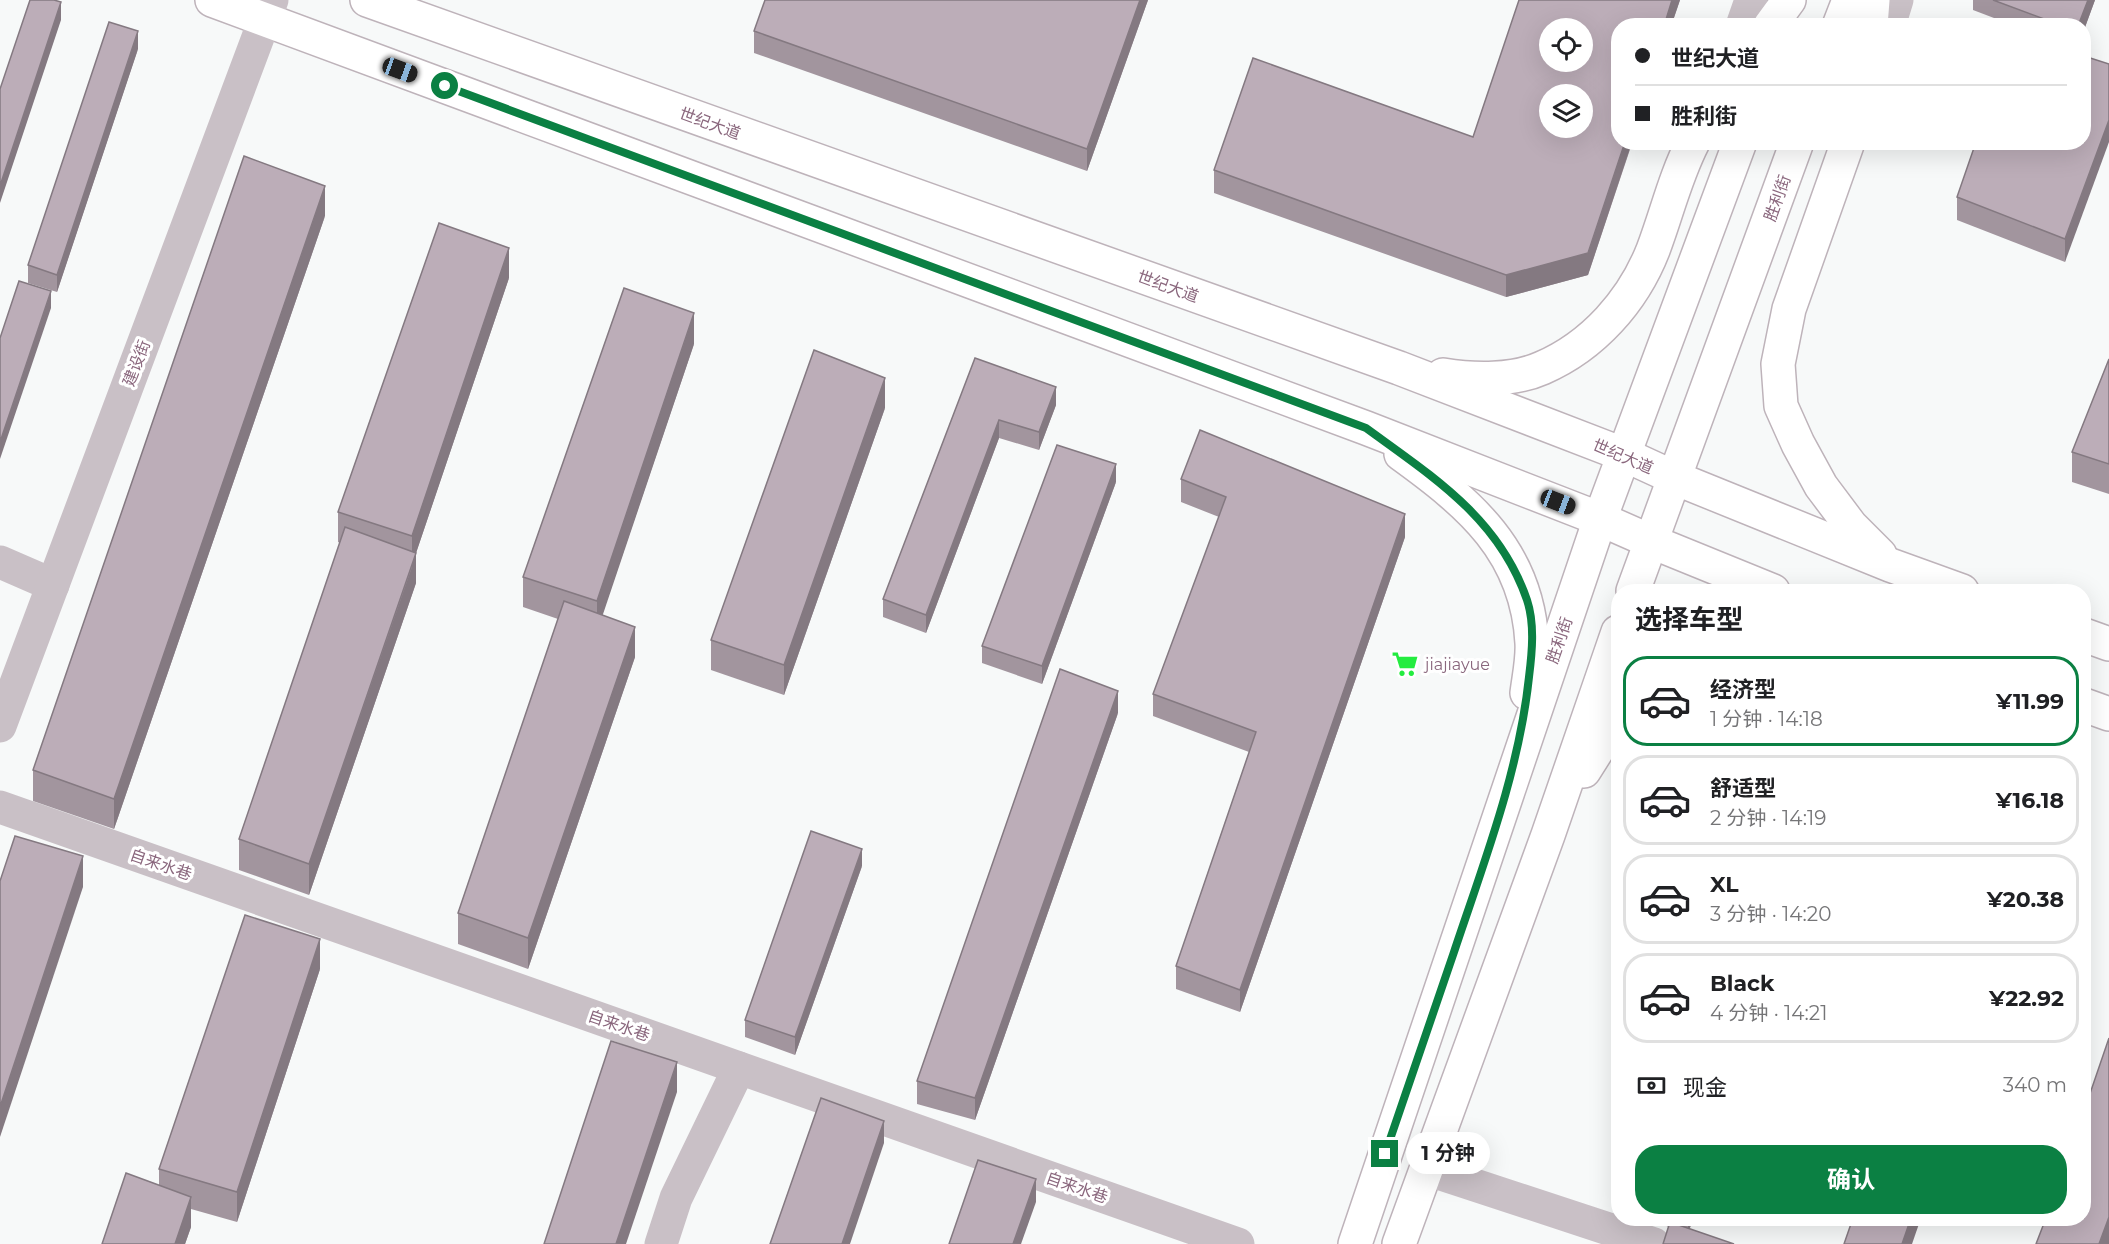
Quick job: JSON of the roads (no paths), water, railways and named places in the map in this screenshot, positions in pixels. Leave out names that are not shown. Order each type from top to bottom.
[{"type":"main road","points":[[212,0],[269,10],[1366,428],[1600,519],[1756,584]]},
{"type":"main road","name":"世纪大道","points":[[367,0],[1399,368],[1625,455],[1675,478],[1943,584]]},
{"type":"main road","points":[[1776,18],[1791,0]]},
{"type":"main road","points":[[1786,18],[1791,0]]},
{"type":"main road","points":[[1842,18],[1849,0]]},
{"type":"main road","points":[[1872,18],[1873,0]]},
{"type":"main road","points":[[1399,368],[1462,378],[1509,377],[1541,369],[1570,353],[1603,328],[1629,296],[1652,252],[1680,167],[1689,150]]},
{"type":"main road","name":"胜利街","points":[[1355,1244],[1600,519],[1737,150]]},
{"type":"main road","name":"胜利街","points":[[1635,584],[1794,150]]},
{"type":"main road","points":[[1845,150],[1789,309],[1778,364],[1781,406],[1821,486],[1851,526],[1890,565]]},
{"type":"main road","points":[[1366,428],[1448,488],[1485,525],[1509,559],[1528,602],[1533,645],[1525,714],[1499,818]]},
{"type":"main road","points":[[2091,638],[2109,645]]},
{"type":"main road","points":[[1399,1244],[1548,835],[1611,652]]},
{"type":"main road","points":[[2091,708],[2109,714]]},
{"type":"main road","points":[[1548,835],[1611,728]]},
{"type":"street","points":[[1745,18],[1751,0]]},
{"type":"street","points":[[1891,18],[1897,0]]},
{"type":"street","name":"建设街","points":[[0,726],[269,10]]},
{"type":"street","points":[[0,562],[53,585]]},
{"type":"street","name":"自来水巷","points":[[0,807],[1238,1244]]},
{"type":"street","points":[[661,1244],[676,1197],[739,1068]]},
{"type":"street","points":[[1426,1169],[1654,1244]]},
{"type":"place","name":"jiajiayue","points":[[1405,664]]}]
